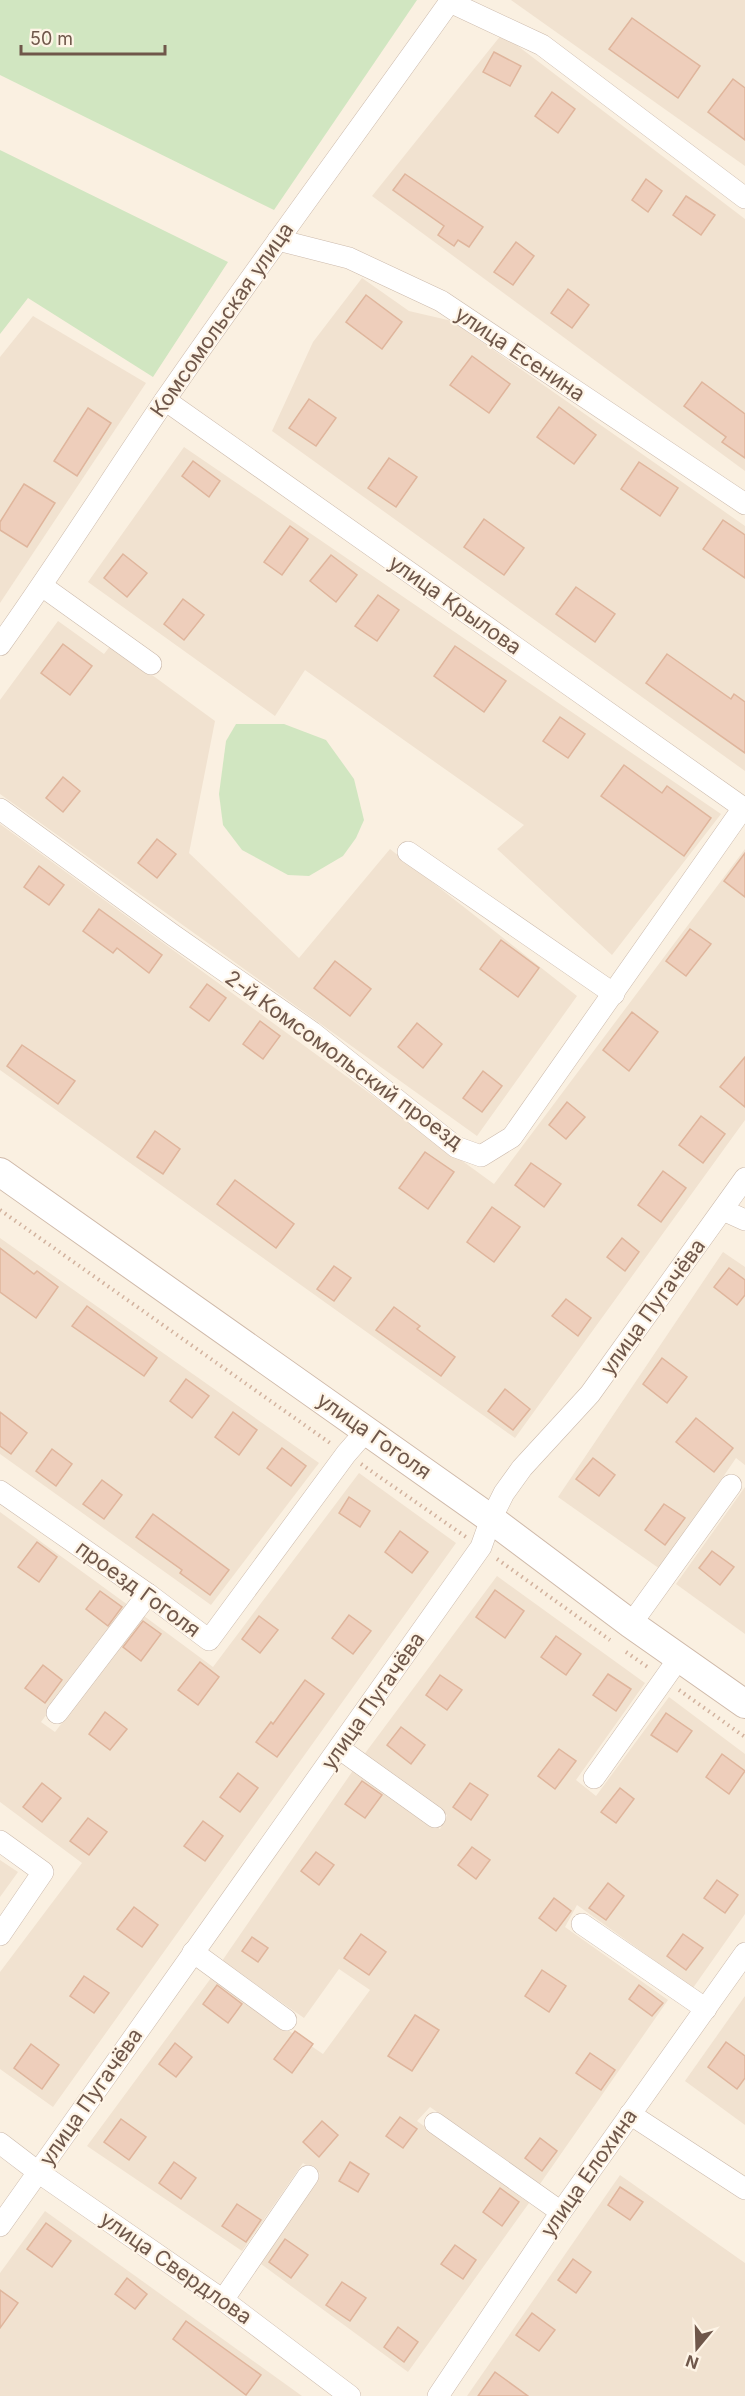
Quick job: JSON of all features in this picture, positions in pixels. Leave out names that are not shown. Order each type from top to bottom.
[{"type":"street","points":[[450,1],[542,45],[745,198]]},
{"type":"street","name":"Комсомольская улица","points":[[0,645],[42,586],[165,400],[450,1]]},
{"type":"street","name":"улица Есенина","points":[[278,240],[349,258],[441,301],[745,504]]},
{"type":"street","name":"улица Крылова","points":[[165,400],[744,809]]},
{"type":"street","points":[[42,586],[151,664]]},
{"type":"street","name":"2-й Комсомольский проезд","points":[[0,809],[312,1032],[456,1147],[481,1156],[512,1137],[744,809]]},
{"type":"street","points":[[408,852],[614,994]]},
{"type":"street","name":"улица Гоголя","points":[[0,1172],[491,1519],[623,1634],[671,1668],[745,1704]]},
{"type":"street","name":"улица Пугачёва","points":[[0,2226],[481,1547],[504,1493],[522,1468],[590,1394],[745,1178]]},
{"type":"street","points":[[723,1210],[745,1221]]},
{"type":"street","name":"проезд Гоголя","points":[[0,1491],[148,1594],[209,1640],[346,1454],[366,1431]]},
{"type":"street","points":[[623,1634],[731,1485]]},
{"type":"street","points":[[57,1713],[148,1594]]},
{"type":"street","points":[[594,1778],[671,1668]]},
{"type":"street","points":[[340,1749],[435,1817]]},
{"type":"street","points":[[0,1841],[43,1872],[0,1935]]},
{"type":"street","points":[[582,1924],[706,2009]]},
{"type":"street","points":[[193,1952],[286,2020]]},
{"type":"street","name":"улица Елохина","points":[[438,2396],[561,2212],[745,1953]]},
{"type":"street","points":[[630,2114],[745,2189]]},
{"type":"street","points":[[435,2123],[561,2212]]},
{"type":"street","name":"улица Свердлова","points":[[0,2143],[38,2172],[223,2300],[350,2396]]},
{"type":"street","points":[[223,2300],[308,2176]]},
{"type":"path","points":[[0,1210],[481,1547],[623,1634]]},
{"type":"path","points":[[625,1651],[671,1668],[745,1737]]},
{"type":"shaded area","points":[[511,0],[745,0],[745,166]]},
{"type":"shaded area","points":[[502,34],[745,219],[745,471],[372,196]]},
{"type":"shaded area","points":[[362,278],[409,311],[452,321],[745,526],[745,771],[272,431],[313,342]]},
{"type":"shaded area","points":[[33,316],[146,383],[0,603],[0,357]]},
{"type":"shaded area","points":[[184,447],[721,814],[612,955],[497,849],[524,825],[305,670],[275,716],[88,582]]},
{"type":"shaded area","points":[[58,621],[104,654],[111,645],[215,721],[189,853],[299,958],[390,849],[577,996],[477,1136],[0,794],[0,700]]},
{"type":"shaded area","points":[[0,824],[494,1184],[745,849],[745,1120],[515,1438],[0,1070]]},
{"type":"shaded area","points":[[0,1238],[319,1463],[211,1605],[0,1454]]},
{"type":"shaded area","points":[[723,1252],[745,1267],[745,1465],[736,1458],[660,1569],[558,1497]]},
{"type":"shaded area","points":[[359,1473],[456,1543],[53,2107],[0,2069],[0,1972],[82,1863],[0,1802],[0,1512],[128,1605],[41,1722],[55,1732],[144,1616],[213,1667]]},
{"type":"shaded area","points":[[745,1487],[745,1634],[676,1584]]},
{"type":"shaded area","points":[[497,1576],[645,1683],[576,1780],[596,1796],[669,1697],[745,1754],[745,1914],[693,1988],[577,1905],[565,1927],[668,2000],[540,2184],[430,2107],[417,2121],[529,2203],[408,2372],[261,2264],[320,2173],[303,2163],[242,2251],[87,2146],[211,1978],[323,2054],[370,1990],[339,1969],[304,2018],[222,1961],[354,1769],[440,1829],[447,1815],[363,1756]]},
{"type":"shaded area","points":[[0,1860],[18,1872],[0,1897]]},
{"type":"shaded area","points":[[745,1996],[745,2125],[685,2081]]},
{"type":"shaded area","points":[[620,2175],[745,2263],[745,2396],[467,2396]]},
{"type":"shaded area","points":[[45,2211],[302,2396],[0,2396],[0,2273]]},
{"type":"green space","points":[[0,0],[417,0],[274,210],[0,75]]},
{"type":"green space","points":[[0,150],[228,262],[153,377],[28,298],[0,334]]},
{"type":"green space","points":[[236,724],[284,724],[326,740],[354,779],[364,820],[356,838],[343,856],[309,876],[288,875],[242,850],[223,825],[219,794],[226,741]]},
{"type":"building","points":[[632,18],[700,66],[678,98],[609,49]]},
{"type":"building","points":[[494,52],[521,66],[510,86],[483,72]]},
{"type":"building","points":[[733,79],[745,88],[745,140],[708,112]]},
{"type":"building","points":[[552,92],[575,109],[558,133],[535,116]]},
{"type":"building","points":[[405,174],[483,227],[469,247],[458,240],[454,246],[438,235],[444,226],[393,190]]},
{"type":"building","points":[[646,179],[662,191],[648,212],[632,200]]},
{"type":"building","points":[[686,196],[715,215],[701,235],[673,215]]},
{"type":"building","points":[[516,242],[534,256],[513,285],[494,272]]},
{"type":"building","points":[[568,289],[589,305],[572,328],[551,313]]},
{"type":"building","points":[[366,295],[402,322],[382,349],[346,322]]},
{"type":"building","points":[[472,356],[510,384],[489,413],[450,385]]},
{"type":"building","points":[[702,382],[745,414],[745,458],[722,442],[726,437],[684,406]]},
{"type":"building","points":[[309,399],[336,418],[316,446],[289,428]]},
{"type":"building","points":[[559,407],[596,435],[574,464],[537,437]]},
{"type":"building","points":[[88,408],[111,423],[77,476],[54,461]]},
{"type":"building","points":[[389,458],[417,477],[396,507],[368,488]]},
{"type":"building","points":[[193,461],[220,481],[209,497],[182,476]]},
{"type":"building","points":[[639,462],[678,488],[660,516],[621,489]]},
{"type":"building","points":[[24,484],[55,503],[27,547],[0,530],[0,522]]},
{"type":"building","points":[[484,519],[524,548],[504,575],[464,547]]},
{"type":"building","points":[[723,520],[745,535],[745,578],[703,549]]},
{"type":"building","points":[[290,526],[308,539],[282,575],[264,562]]},
{"type":"building","points":[[123,554],[147,573],[127,597],[104,578]]},
{"type":"building","points":[[331,555],[357,575],[336,602],[310,581]]},
{"type":"building","points":[[576,587],[615,614],[595,642],[556,614]]},
{"type":"building","points":[[378,595],[399,610],[377,641],[355,626]]},
{"type":"building","points":[[183,599],[204,615],[184,640],[164,624]]},
{"type":"building","points":[[63,644],[92,666],[70,695],[41,673]]},
{"type":"building","points":[[455,646],[506,681],[484,712],[434,676]]},
{"type":"building","points":[[667,654],[731,699],[734,694],[745,702],[745,753],[646,683]]},
{"type":"building","points":[[560,717],[585,734],[568,758],[543,741]]},
{"type":"building","points":[[624,765],[662,793],[667,786],[711,818],[684,856],[601,796]]},
{"type":"building","points":[[63,777],[80,791],[63,812],[46,798]]},
{"type":"building","points":[[157,839],[176,854],[157,878],[138,863]]},
{"type":"building","points":[[745,853],[745,897],[724,881]]},
{"type":"building","points":[[39,866],[64,885],[49,905],[24,887]]},
{"type":"building","points":[[99,909],[162,955],[149,973],[117,948],[113,953],[83,931]]},
{"type":"building","points":[[690,929],[711,944],[686,976],[666,961]]},
{"type":"building","points":[[501,940],[539,968],[518,997],[480,969]]},
{"type":"building","points":[[335,961],[371,989],[350,1016],[314,988]]},
{"type":"building","points":[[207,984],[226,998],[209,1021],[190,1007]]},
{"type":"building","points":[[632,1012],[658,1032],[629,1071],[603,1050]]},
{"type":"building","points":[[260,1021],[280,1036],[263,1059],[243,1044]]},
{"type":"building","points":[[417,1023],[442,1044],[423,1068],[398,1047]]},
{"type":"building","points":[[22,1045],[75,1081],[58,1104],[7,1066]]},
{"type":"building","points":[[745,1057],[745,1107],[720,1087]]},
{"type":"building","points":[[483,1071],[502,1086],[482,1112],[463,1098]]},
{"type":"building","points":[[567,1102],[585,1117],[566,1139],[549,1125]]},
{"type":"building","points":[[701,1116],[725,1134],[703,1163],[679,1145]]},
{"type":"building","points":[[155,1131],[180,1149],[163,1174],[137,1157]]},
{"type":"building","points":[[425,1152],[454,1172],[428,1209],[399,1188]]},
{"type":"building","points":[[531,1163],[561,1184],[544,1207],[515,1185]]},
{"type":"building","points":[[663,1171],[686,1188],[661,1222],[638,1205]]},
{"type":"building","points":[[235,1180],[294,1224],[276,1248],[217,1204]]},
{"type":"building","points":[[492,1207],[520,1227],[494,1262],[467,1242]]},
{"type":"building","points":[[622,1238],[639,1252],[625,1271],[607,1257]]},
{"type":"building","points":[[0,1248],[34,1274],[37,1271],[58,1287],[36,1318],[0,1292]]},
{"type":"building","points":[[334,1266],[351,1278],[334,1301],[317,1289]]},
{"type":"building","points":[[729,1268],[745,1280],[745,1295],[737,1305],[714,1287]]},
{"type":"building","points":[[566,1299],[591,1318],[578,1336],[552,1316]]},
{"type":"building","points":[[87,1306],[157,1358],[144,1376],[72,1326]]},
{"type":"building","points":[[394,1307],[420,1326],[417,1329],[455,1357],[441,1376],[376,1330]]},
{"type":"building","points":[[662,1358],[687,1377],[667,1403],[643,1384]]},
{"type":"building","points":[[186,1379],[209,1396],[192,1418],[170,1401]]},
{"type":"building","points":[[505,1389],[530,1409],[513,1430],[488,1411]]},
{"type":"building","points":[[0,1412],[27,1433],[11,1454],[0,1446]]},
{"type":"building","points":[[233,1412],[257,1430],[239,1455],[215,1437]]},
{"type":"building","points":[[696,1418],[733,1448],[714,1472],[676,1442]]},
{"type":"building","points":[[282,1448],[306,1466],[291,1486],[267,1468]]},
{"type":"building","points":[[52,1449],[72,1464],[56,1486],[36,1471]]},
{"type":"building","points":[[593,1458],[615,1475],[599,1496],[576,1479]]},
{"type":"building","points":[[102,1480],[122,1495],[104,1519],[83,1504]]},
{"type":"building","points":[[349,1497],[370,1511],[360,1527],[339,1513]]},
{"type":"building","points":[[664,1504],[685,1518],[665,1545],[645,1530]]},
{"type":"building","points":[[153,1514],[229,1570],[210,1595],[180,1573],[182,1570],[136,1537]]},
{"type":"building","points":[[400,1531],[428,1552],[412,1573],[385,1552]]},
{"type":"building","points":[[37,1542],[57,1557],[39,1582],[18,1567]]},
{"type":"building","points":[[712,1551],[734,1567],[720,1585],[699,1568]]},
{"type":"building","points":[[495,1590],[524,1611],[505,1638],[476,1617]]},
{"type":"building","points":[[100,1591],[122,1607],[108,1626],[86,1609]]},
{"type":"building","points":[[349,1615],[371,1631],[353,1654],[332,1638]]},
{"type":"building","points":[[259,1616],[278,1630],[260,1653],[242,1639]]},
{"type":"building","points":[[143,1621],[161,1634],[141,1661],[123,1647]]},
{"type":"building","points":[[556,1636],[581,1654],[566,1675],[541,1657]]},
{"type":"building","points":[[200,1662],[219,1677],[198,1705],[178,1690]]},
{"type":"building","points":[[43,1665],[62,1680],[45,1703],[25,1688]]},
{"type":"building","points":[[608,1674],[631,1689],[616,1711],[593,1695]]},
{"type":"building","points":[[440,1675],[462,1690],[447,1710],[426,1695]]},
{"type":"building","points":[[305,1680],[324,1694],[277,1757],[256,1742],[271,1722],[273,1724]]},
{"type":"building","points":[[105,1712],[127,1729],[110,1750],[89,1734]]},
{"type":"building","points":[[666,1713],[692,1731],[677,1752],[651,1735]]},
{"type":"building","points":[[401,1727],[425,1745],[411,1764],[387,1745]]},
{"type":"building","points":[[559,1749],[576,1761],[555,1789],[538,1776]]},
{"type":"building","points":[[722,1754],[745,1771],[729,1794],[706,1777]]},
{"type":"building","points":[[238,1773],[258,1788],[240,1812],[220,1797]]},
{"type":"building","points":[[362,1781],[382,1795],[365,1818],[345,1804]]},
{"type":"building","points":[[42,1783],[61,1798],[42,1822],[23,1807]]},
{"type":"building","points":[[470,1783],[488,1795],[471,1820],[453,1807]]},
{"type":"building","points":[[620,1788],[634,1799],[616,1823],[601,1812]]},
{"type":"building","points":[[88,1818],[107,1832],[89,1855],[70,1841]]},
{"type":"building","points":[[203,1821],[223,1836],[205,1861],[184,1846]]},
{"type":"building","points":[[472,1847],[490,1860],[476,1879],[458,1865]]},
{"type":"building","points":[[316,1852],[334,1865],[319,1885],[301,1871]]},
{"type":"building","points":[[717,1880],[738,1895],[725,1913],[704,1898]]},
{"type":"building","points":[[608,1883],[624,1896],[606,1920],[589,1908]]},
{"type":"building","points":[[554,1898],[571,1911],[556,1931],[539,1918]]},
{"type":"building","points":[[134,1907],[158,1925],[142,1947],[117,1929]]},
{"type":"building","points":[[361,1934],[386,1952],[369,1975],[344,1958]]},
{"type":"building","points":[[683,1934],[703,1948],[686,1970],[667,1956]]},
{"type":"building","points":[[252,1937],[268,1948],[258,1962],[242,1951]]},
{"type":"building","points":[[542,1970],[566,1986],[549,2012],[525,1996]]},
{"type":"building","points":[[84,1976],[109,1993],[94,2013],[70,1996]]},
{"type":"building","points":[[217,1985],[242,2004],[228,2023],[203,2004]]},
{"type":"building","points":[[639,1985],[663,2003],[652,2016],[629,1999]]},
{"type":"building","points":[[415,2015],[439,2030],[412,2071],[388,2056]]},
{"type":"building","points":[[295,2031],[313,2044],[292,2073],[274,2059]]},
{"type":"building","points":[[726,2042],[745,2056],[745,2078],[737,2089],[708,2067]]},
{"type":"building","points":[[175,2043],[192,2057],[176,2077],[159,2064]]},
{"type":"building","points":[[31,2044],[59,2065],[42,2089],[14,2068]]},
{"type":"building","points":[[590,2053],[615,2070],[601,2090],[576,2073]]},
{"type":"building","points":[[400,2117],[417,2129],[403,2148],[386,2136]]},
{"type":"building","points":[[121,2119],[146,2137],[129,2160],[104,2142]]},
{"type":"building","points":[[322,2121],[338,2135],[319,2157],[303,2142]]},
{"type":"building","points":[[540,2138],[557,2151],[542,2171],[525,2158]]},
{"type":"building","points":[[174,2162],[196,2178],[181,2199],[159,2183]]},
{"type":"building","points":[[350,2162],[369,2174],[358,2192],[339,2181]]},
{"type":"building","points":[[620,2187],[643,2202],[630,2220],[608,2205]]},
{"type":"building","points":[[500,2188],[519,2202],[502,2226],[483,2212]]},
{"type":"building","points":[[237,2204],[261,2220],[246,2242],[222,2226]]},
{"type":"building","points":[[46,2223],[71,2241],[52,2267],[27,2249]]},
{"type":"building","points":[[285,2239],[308,2255],[291,2278],[269,2262]]},
{"type":"building","points":[[455,2245],[476,2260],[463,2279],[441,2264]]},
{"type":"building","points":[[573,2259],[591,2272],[576,2293],[558,2280]]},
{"type":"building","points":[[127,2278],[147,2294],[135,2309],[115,2294]]},
{"type":"building","points":[[342,2282],[366,2298],[350,2321],[326,2305]]},
{"type":"building","points":[[0,2290],[18,2303],[0,2328]]},
{"type":"building","points":[[532,2313],[555,2330],[539,2351],[516,2335]]},
{"type":"building","points":[[186,2321],[261,2375],[246,2395],[173,2339]]},
{"type":"building","points":[[398,2327],[418,2342],[404,2362],[384,2347]]},
{"type":"building","points":[[495,2372],[528,2396],[478,2396]]}]
